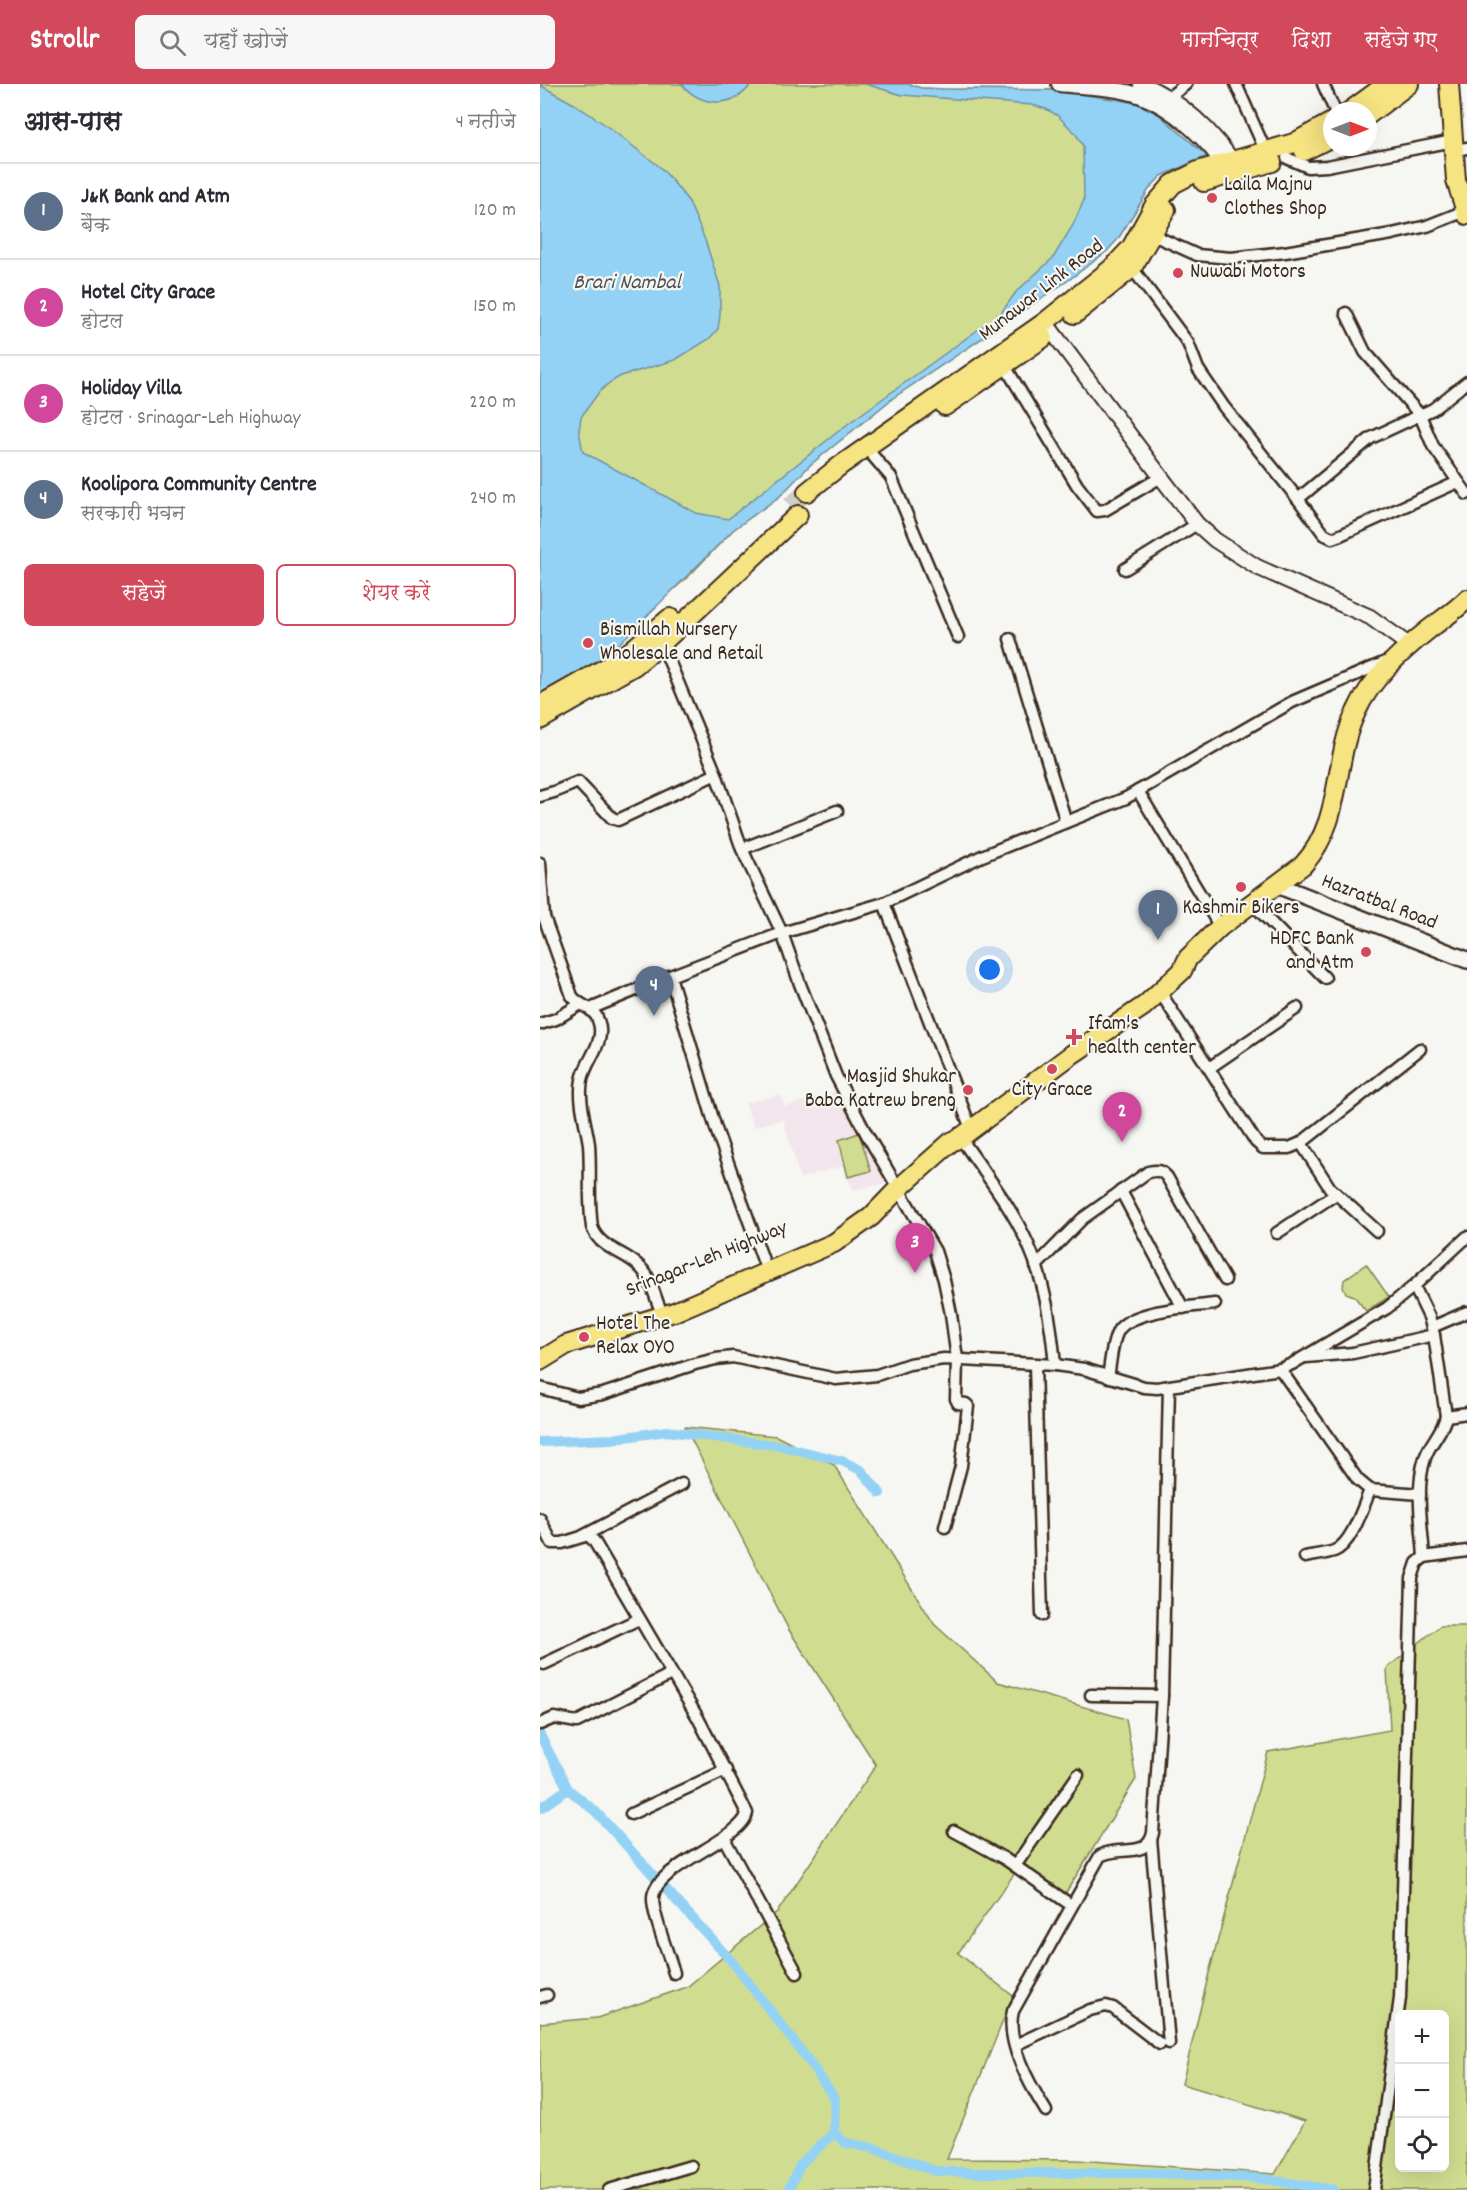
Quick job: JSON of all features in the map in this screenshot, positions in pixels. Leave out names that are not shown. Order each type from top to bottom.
[{"type":"main road","points":[[1364,102],[1387,84]]},
{"type":"main road","points":[[1377,108],[1409,84]]},
{"type":"main road","points":[[1449,84],[1460,146],[1467,167]]},
{"type":"main road","name":"Munawar Link Road","points":[[810,496],[870,451],[1132,268],[1166,210],[1179,195],[1266,152],[1294,143],[1323,127]]},
{"type":"main road","name":"Munawar Link Road","points":[[870,451],[1005,366],[1131,248],[1165,191],[1185,176],[1287,158],[1323,141]]},
{"type":"main road","points":[[1460,146],[1456,180],[1466,213]]},
{"type":"main road","points":[[540,720],[628,665],[794,510]]},
{"type":"main road","points":[[540,1361],[566,1345],[674,1312],[820,1250],[851,1232],[871,1217],[959,1133],[1071,1043],[1138,998],[1179,962],[1188,958],[1221,927],[1303,865],[1317,848],[1332,810],[1347,738],[1356,711],[1372,687],[1405,651],[1464,604]]},
{"type":"main road","points":[[540,705],[628,665]]},
{"type":"main road","name":"Hazratbal Road","points":[[1277,885],[1467,960]]},
{"type":"main road","points":[[959,1133],[1144,1006],[1182,971],[1188,958]]},
{"type":"main road","name":"Srinagar-Leh Highway","points":[[540,1349],[578,1331],[659,1306],[764,1263],[819,1238],[869,1208],[885,1202]]},
{"type":"street","points":[[1059,84],[1135,87],[1168,98],[1212,133],[1232,169]]},
{"type":"street","points":[[1168,98],[1186,84]]},
{"type":"street","points":[[1236,84],[1266,152]]},
{"type":"street","points":[[1323,84],[1331,102]]},
{"type":"street","points":[[1135,87],[1179,119],[1232,169]]},
{"type":"street","points":[[1287,158],[1308,166],[1327,166],[1460,146]]},
{"type":"street","points":[[1153,235],[1197,255],[1231,258],[1285,252],[1401,232],[1466,213]]},
{"type":"street","points":[[1132,268],[1188,343],[1198,369],[1224,407],[1324,534],[1332,538],[1458,482]]},
{"type":"street","points":[[1346,313],[1365,352],[1420,415],[1433,446],[1467,494]]},
{"type":"street","points":[[590,1009],[783,933],[884,903],[982,856],[1138,791],[1292,702],[1405,651],[1370,617],[1257,567],[1215,540],[1197,524],[1048,327]]},
{"type":"street","points":[[1005,366],[1077,485],[1097,511],[1106,510],[1161,477]]},
{"type":"street","points":[[1298,499],[1371,438],[1443,402],[1467,382]]},
{"type":"street","points":[[870,451],[891,477],[958,638]]},
{"type":"street","points":[[1125,570],[1197,524]]},
{"type":"street","points":[[659,637],[716,774],[742,849],[783,933],[836,1076],[935,1251],[946,1291],[957,1359],[957,1401],[968,1404],[961,1466],[945,1527]]},
{"type":"street","points":[[1010,639],[1066,822]]},
{"type":"street","points":[[540,729],[627,676],[628,665]]},
{"type":"street","points":[[540,796],[578,782],[612,818],[618,820],[716,774]]},
{"type":"street","points":[[1138,791],[1221,927]]},
{"type":"street","points":[[742,849],[837,811]]},
{"type":"street","points":[[540,863],[544,917],[572,996],[579,1005],[596,1014],[600,1028],[597,1046],[584,1073],[581,1087],[589,1144],[592,1227],[595,1236],[602,1243],[643,1269],[659,1306]]},
{"type":"street","points":[[884,903],[959,1133],[1018,1225],[1036,1266],[1050,1317],[1055,1365]]},
{"type":"street","points":[[1252,903],[1325,978]]},
{"type":"street","points":[[670,976],[716,1129],[764,1263]]},
{"type":"street","points":[[1160,992],[1263,1148],[1289,1148],[1301,1143],[1420,1049]]},
{"type":"street","points":[[540,1024],[556,1019],[579,1005]]},
{"type":"street","points":[[1209,1068],[1297,1008]]},
{"type":"street","points":[[1301,1143],[1324,1180],[1336,1194],[1377,1231]]},
{"type":"street","points":[[1036,1266],[1082,1219],[1148,1172],[1156,1170],[1167,1177],[1225,1280]]},
{"type":"street","points":[[1121,1191],[1183,1308]]},
{"type":"street","points":[[1276,1233],[1336,1194]]},
{"type":"street","points":[[541,1390],[578,1398],[603,1394],[694,1364],[733,1357],[837,1379],[877,1376],[925,1360],[957,1359],[1055,1365],[1084,1369],[1144,1387],[1169,1387],[1280,1369],[1306,1357],[1387,1308],[1467,1237]]},
{"type":"street","points":[[1414,1286],[1433,1331],[1446,1416],[1444,1426],[1428,1449],[1424,1460],[1420,1494],[1424,1557]]},
{"type":"street","points":[[1108,1377],[1114,1342],[1122,1325],[1140,1316],[1215,1304]]},
{"type":"street","points":[[1306,1357],[1353,1353],[1433,1331],[1467,1312]]},
{"type":"street","points":[[1035,1365],[1042,1615]]},
{"type":"street","points":[[1280,1369],[1350,1471],[1370,1490],[1420,1494]]},
{"type":"street","points":[[1015,2045],[1090,2010],[1106,2006],[1113,2008],[1164,2044],[1152,1839],[1162,1696],[1169,1387]]},
{"type":"street","points":[[1446,1416],[1467,1413]]},
{"type":"street","points":[[540,1519],[552,1542],[562,1543],[583,1536],[682,1484]]},
{"type":"street","points":[[1305,1557],[1335,1551],[1341,1547],[1352,1532],[1370,1490]]},
{"type":"street","points":[[583,1536],[588,1535],[594,1540],[726,1770],[747,1813],[745,1819],[727,1835],[660,1881],[654,1891],[654,1907],[674,1973]]},
{"type":"street","points":[[1374,2188],[1400,1998],[1412,1578],[1417,1563],[1424,1557],[1467,1551]]},
{"type":"street","points":[[544,1664],[639,1619]]},
{"type":"street","points":[[541,1724],[554,1718],[577,1722],[671,1674]]},
{"type":"street","points":[[1091,1695],[1162,1696]]},
{"type":"street","points":[[631,1814],[726,1770]]},
{"type":"street","points":[[1015,1866],[1078,1775]]},
{"type":"street","points":[[954,1831],[1015,1866],[1071,1905]]},
{"type":"street","points":[[727,1835],[726,1842],[797,1973]]},
{"type":"street","points":[[1047,2111],[1026,2074],[1015,2045],[1011,2020],[1013,2011],[1100,1856],[1113,1850],[1143,1849],[1152,1839]]},
{"type":"street","points":[[609,2190],[691,2166]]},
{"type":"shaded area","points":[[839,1090],[890,1182],[853,1190],[843,1166],[800,1178],[783,1119],[754,1127],[745,1103],[780,1095],[785,1107]]},
{"type":"green space","points":[[540,84],[907,84],[921,88],[944,89],[1050,90],[1138,104],[1158,114],[1207,156],[1161,176],[1149,189],[1118,239],[1107,251],[1070,279],[893,398],[810,465],[780,496],[733,530],[690,575],[646,614],[540,694]]},
{"type":"green space","points":[[859,1133],[871,1171],[848,1177],[839,1140]]},
{"type":"green space","points":[[1366,1264],[1389,1297],[1366,1311],[1354,1296],[1346,1293],[1343,1287],[1344,1280]]},
{"type":"green space","points":[[685,1427],[776,1436],[834,1465],[934,1624],[998,1682],[1126,1719],[1136,1779],[1063,1897],[1022,1863],[958,1953],[1013,1996],[947,2159],[1077,2160],[1275,2174],[1305,2121],[1182,2084],[1268,1752],[1390,1730],[1387,1668],[1440,1626],[1467,1626],[1467,2190],[540,2190],[540,2023],[597,2018],[687,1987],[778,1911],[876,1765],[789,1630]]},
{"type":"water","points":[[682,84],[751,84],[736,98],[717,102],[698,97]]},
{"type":"water","name":"Brari Nambal","points":[[865,84],[907,84],[921,88],[944,89],[1050,90],[1120,100],[1138,104],[1158,114],[1207,156],[1161,176],[1149,189],[1118,239],[1107,251],[1070,279],[893,398],[810,465],[780,496],[733,530],[603,660],[540,694],[540,85],[604,124],[660,167],[671,179],[689,202],[705,240],[720,286],[718,329],[709,339],[675,360],[621,376],[599,392],[581,417],[579,431],[583,452],[696,513],[728,519],[849,423],[1001,313],[1016,292],[1053,258],[1073,225],[1084,200],[1083,146],[1076,134],[1057,115],[1046,109],[1032,105],[902,95]]},
{"type":"waterway","points":[[540,1442],[612,1439],[667,1431],[781,1446],[842,1461],[861,1470],[880,1493]]},
{"type":"waterway","points":[[540,1735],[568,1789],[596,1812],[734,1964],[808,2060],[835,2099],[834,2133],[846,2143],[873,2148],[935,2171],[1151,2173],[1257,2178],[1334,2190]]},
{"type":"waterway","points":[[540,1808],[568,1789]]},
{"type":"waterway","points":[[788,2190],[802,2162],[834,2133]]},
{"type":"tunnel","points":[[790,506],[807,492]]},
{"type":"place","name":"Laila Majnu Clothes Shop","points":[[1212,198]]},
{"type":"place","name":"Nuwabi Motors","points":[[1178,273]]},
{"type":"place","name":"Bismillah Nursery Wholesale and Retail","points":[[588,643]]},
{"type":"place","name":"Kashmir Bikers","points":[[1241,887]]},
{"type":"place","name":"J&K Bank and Atm","points":[[1158,940]]},
{"type":"place","name":"HDFC Bank and Atm","points":[[1366,952]]},
{"type":"place","name":"Koolipora Community Centre","points":[[654,1016]]},
{"type":"place","name":"Ifam's health center","points":[[1074,1037]]},
{"type":"place","name":"City Grace","points":[[1052,1069]]},
{"type":"place","name":"Masjid Shukar Baba Katrew breng","points":[[968,1090]]},
{"type":"place","name":"Hotel City Grace","points":[[1122,1142]]},
{"type":"place","name":"Holiday Villa","points":[[915,1273]]},
{"type":"place","name":"Hotel The Relax OYO","points":[[584,1337]]}]
